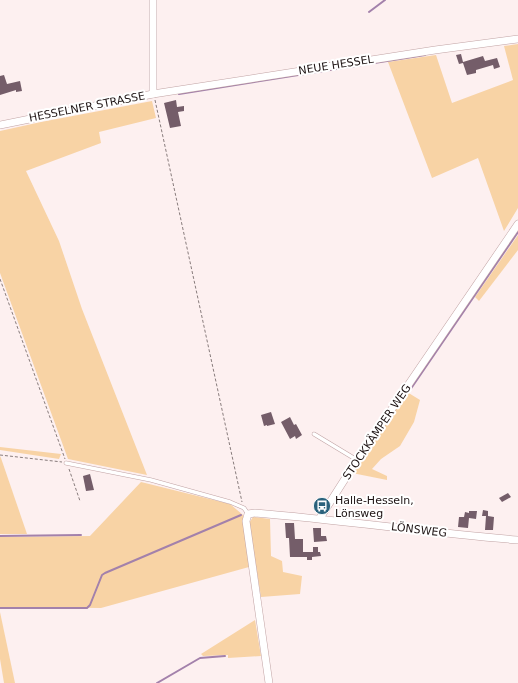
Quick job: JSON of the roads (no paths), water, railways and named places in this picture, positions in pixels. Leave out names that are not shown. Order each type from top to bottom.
[{"type":"street","name":"HESSELNER STRASSE","points":[[0,125],[154,94],[153,0]]},
{"type":"street","name":"NEUE HESSEL","points":[[154,94],[435,50],[518,39]]},
{"type":"street","name":"STOCKKÄMPER WEG","points":[[320,518],[357,460],[518,224]]},
{"type":"street","points":[[269,683],[246,521],[246,511],[320,518]]},
{"type":"street","name":"LÖNSWEG","points":[[320,518],[454,535],[518,540]]},
{"type":"lane","points":[[314,434],[357,460]]},
{"type":"lane","points":[[66,462],[151,480],[230,502],[246,511]]},
{"type":"waterway","points":[[369,12],[385,0]]},
{"type":"waterway","points":[[179,94],[425,55]]},
{"type":"waterway","points":[[410,390],[518,232]]},
{"type":"waterway","points":[[0,608],[87,608],[90,605],[102,575],[105,573],[241,515]]},
{"type":"waterway","points":[[0,536],[81,535]]},
{"type":"waterway","points":[[157,683],[200,658],[225,656]]},
{"type":"place","name":"Halle-Hesseln, Lönsweg","points":[[322,506]]}]
